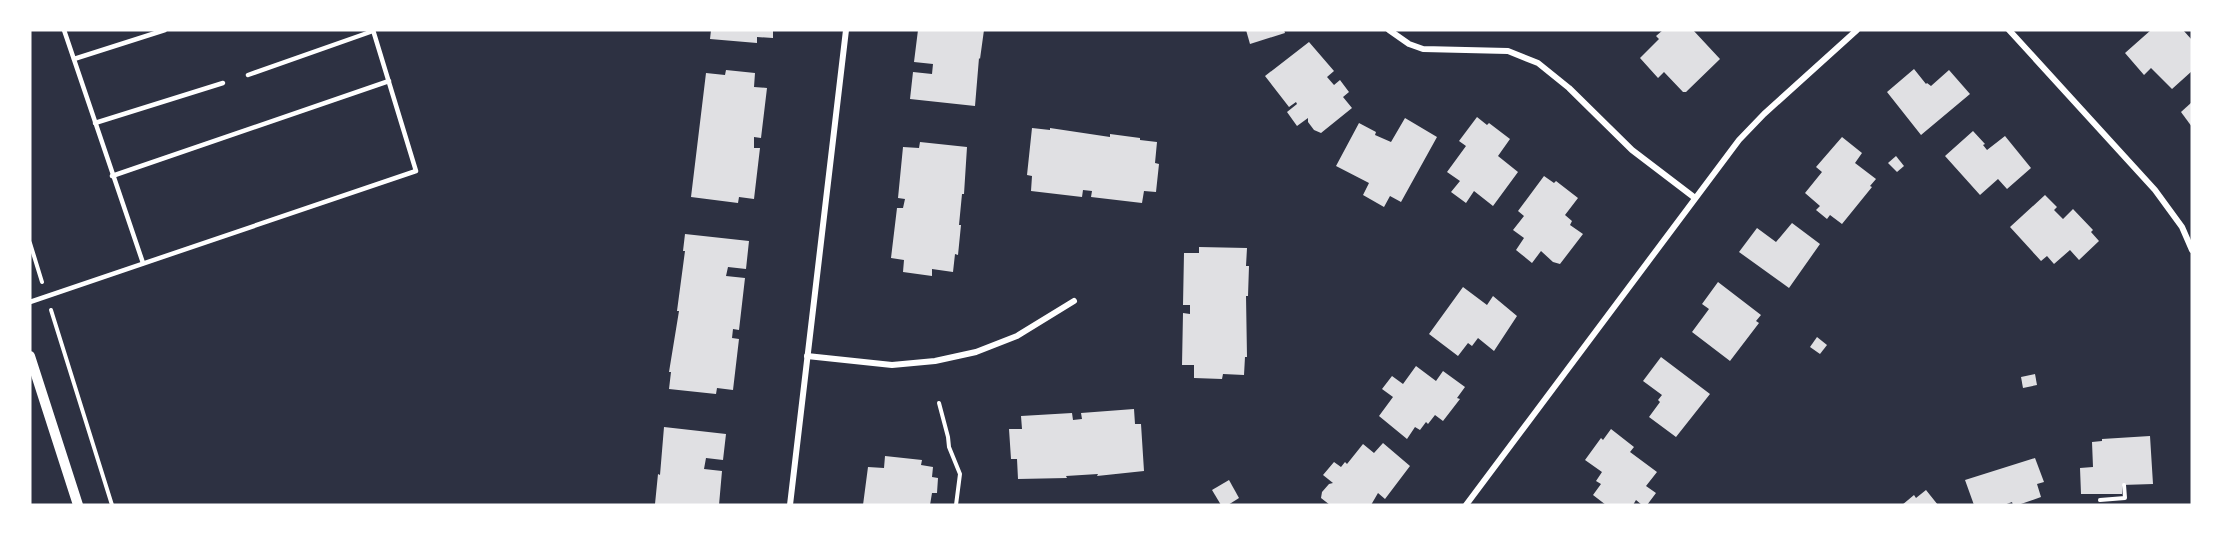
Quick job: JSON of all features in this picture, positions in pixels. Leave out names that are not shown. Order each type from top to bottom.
[{"type":"street","points":[[790,505],[846,30]]},
{"type":"street","points":[[1389,30],[1408,44],[1423,49],[1508,51],[1538,63],[1569,88],[1632,150],[1695,198]]},
{"type":"street","points":[[1466,505],[1739,140],[1764,114],[1857,30]]},
{"type":"street","points":[[2009,30],[2155,190],[2182,227],[2192,250]]},
{"type":"street","points":[[807,356],[891,364],[935,361],[976,352],[1017,336],[1074,301]]},
{"type":"street","points":[[30,356],[78,505]]},
{"type":"lane","points":[[64,30],[143,263]]},
{"type":"lane","points":[[74,60],[165,30]]},
{"type":"lane","points":[[30,302],[416,171],[373,30],[248,75]]},
{"type":"lane","points":[[112,176],[388,81]]},
{"type":"lane","points":[[95,123],[224,83]]},
{"type":"path","points":[[30,243],[112,505]]},
{"type":"path","points":[[939,403],[949,447],[960,474],[956,505]]},
{"type":"path","points":[[2100,500],[2126,498],[2124,484]]},
{"type":"building","points":[[711,30],[773,30],[773,38],[757,37],[757,43],[710,39]]},
{"type":"building","points":[[918,30],[984,30],[975,106],[910,99],[913,72],[932,74],[933,64],[914,62]]},
{"type":"building","points":[[1246,30],[1284,30],[1285,33],[1250,44]]},
{"type":"building","points":[[1663,30],[1693,30],[1720,59],[1686,92],[1683,92],[1664,72],[1658,78],[1640,58],[1659,39],[1656,36]]},
{"type":"building","points":[[2151,30],[2183,30],[2192,40],[2192,71],[2172,89],[2151,68],[2144,75],[2125,53]]},
{"type":"building","points":[[1309,42],[1334,71],[1327,77],[1334,85],[1340,80],[1349,92],[1343,97],[1352,108],[1321,133],[1314,130],[1308,118],[1297,126],[1287,112],[1297,104],[1296,102],[1289,107],[1265,76]]},
{"type":"building","points":[[1914,69],[1926,84],[1931,86],[1949,70],[1970,94],[1921,135],[1887,92]]},
{"type":"building","points":[[726,70],[755,73],[754,87],[767,88],[761,138],[754,137],[754,148],[760,148],[754,199],[739,197],[738,203],[691,197],[706,73],[725,75]]},
{"type":"building","points":[[2192,102],[2192,127],[2181,112]]},
{"type":"building","points":[[1477,117],[1510,139],[1498,156],[1518,172],[1493,206],[1474,191],[1466,203],[1451,192],[1460,181],[1447,172],[1466,146],[1459,141]]},
{"type":"building","points":[[1405,118],[1437,137],[1401,202],[1390,196],[1384,207],[1363,195],[1369,183],[1336,166],[1359,123],[1376,132],[1375,135],[1391,142]]},
{"type":"building","points":[[1032,128],[1050,130],[1050,128],[1110,137],[1110,134],[1157,142],[1155,163],[1159,164],[1156,192],[1144,191],[1142,203],[1091,197],[1092,191],[1083,190],[1082,197],[1031,191],[1032,176],[1027,175]]},
{"type":"building","points":[[1973,131],[1985,144],[1983,145],[1987,150],[2005,136],[2031,168],[2007,189],[1998,179],[1980,195],[1945,156]]},
{"type":"building","points":[[1842,137],[1862,153],[1855,163],[1876,179],[1842,224],[1830,215],[1827,219],[1816,210],[1820,206],[1805,193],[1822,172],[1816,167]]},
{"type":"building","points":[[920,142],[967,147],[958,255],[955,254],[953,272],[932,269],[932,276],[903,272],[904,260],[891,258],[897,208],[903,208],[905,199],[898,198],[903,147],[919,148]]},
{"type":"building","points":[[1896,156],[1904,166],[1897,172],[1888,163]]},
{"type":"building","points":[[1544,176],[1554,183],[1556,181],[1578,198],[1565,215],[1572,221],[1570,225],[1583,234],[1560,264],[1553,262],[1541,251],[1532,263],[1516,250],[1524,238],[1513,230],[1524,216],[1518,211]]},
{"type":"building","points":[[2045,195],[2057,207],[2054,210],[2063,219],[2073,209],[2093,230],[2091,232],[2099,241],[2079,260],[2070,250],[2054,264],[2047,256],[2041,261],[2010,227]]},
{"type":"building","points":[[1792,223],[1820,244],[1789,288],[1739,252],[1757,228],[1776,242]]},
{"type":"building","points":[[685,234],[749,241],[746,269],[728,267],[726,276],[745,278],[739,330],[733,329],[732,338],[739,339],[733,390],[717,388],[716,394],[669,389],[671,372],[669,372],[679,311],[677,311]]},
{"type":"building","points":[[1199,247],[1247,248],[1246,266],[1249,266],[1248,296],[1246,296],[1247,357],[1245,357],[1244,375],[1223,374],[1222,379],[1194,378],[1194,365],[1182,365],[1183,313],[1190,314],[1190,305],[1183,305],[1184,253],[1199,253]]},
{"type":"building","points":[[1718,282],[1761,315],[1756,321],[1759,323],[1730,361],[1692,332],[1709,309],[1702,304]]},
{"type":"building","points":[[1463,287],[1487,305],[1493,296],[1517,316],[1494,351],[1478,338],[1472,346],[1468,343],[1458,356],[1429,334]]},
{"type":"building","points":[[1817,337],[1827,345],[1820,354],[1810,347]]},
{"type":"building","points":[[1661,357],[1710,394],[1676,437],[1649,417],[1660,402],[1658,400],[1662,395],[1643,381]]},
{"type":"building","points":[[1416,366],[1436,381],[1443,371],[1465,387],[1457,398],[1460,399],[1443,421],[1435,415],[1420,430],[1415,427],[1407,439],[1379,416],[1393,397],[1382,389],[1392,376],[1403,384]]},
{"type":"building","points":[[2035,374],[2037,385],[2023,388],[2021,377]]},
{"type":"building","points":[[1134,409],[1135,424],[1141,424],[1144,471],[1097,476],[1098,474],[1066,476],[1067,478],[1018,479],[1017,459],[1011,459],[1009,429],[1022,429],[1021,416],[1072,413],[1073,420],[1082,419],[1081,413]]},
{"type":"building","points":[[664,427],[726,434],[723,460],[706,458],[704,469],[722,471],[719,505],[655,504]]},
{"type":"building","points":[[1611,429],[1634,447],[1630,452],[1657,472],[1646,486],[1656,493],[1647,505],[1642,505],[1636,500],[1633,505],[1606,505],[1593,495],[1601,484],[1596,481],[1602,472],[1585,460],[1601,438],[1603,440]]},
{"type":"building","points":[[2150,436],[2153,484],[2122,485],[2122,494],[2081,494],[2080,468],[2093,467],[2092,442],[2102,441],[2102,439]]},
{"type":"building","points":[[1383,443],[1410,466],[1385,499],[1378,493],[1371,505],[1330,505],[1321,498],[1322,492],[1333,483],[1323,475],[1334,462],[1341,467],[1345,462],[1347,464],[1363,444],[1374,453]]},
{"type":"building","points":[[885,456],[922,460],[921,465],[933,467],[932,477],[938,478],[937,493],[932,493],[930,505],[863,505],[868,467],[884,468]]},
{"type":"building","points":[[2035,458],[2044,482],[2037,484],[2041,497],[2018,505],[2013,505],[2012,502],[2004,505],[1974,505],[1965,480]]},
{"type":"building","points":[[1229,480],[1239,498],[1228,505],[1221,505],[1212,490]]},
{"type":"building","points":[[1926,490],[1938,505],[1902,505],[1914,495],[1916,498]]}]
